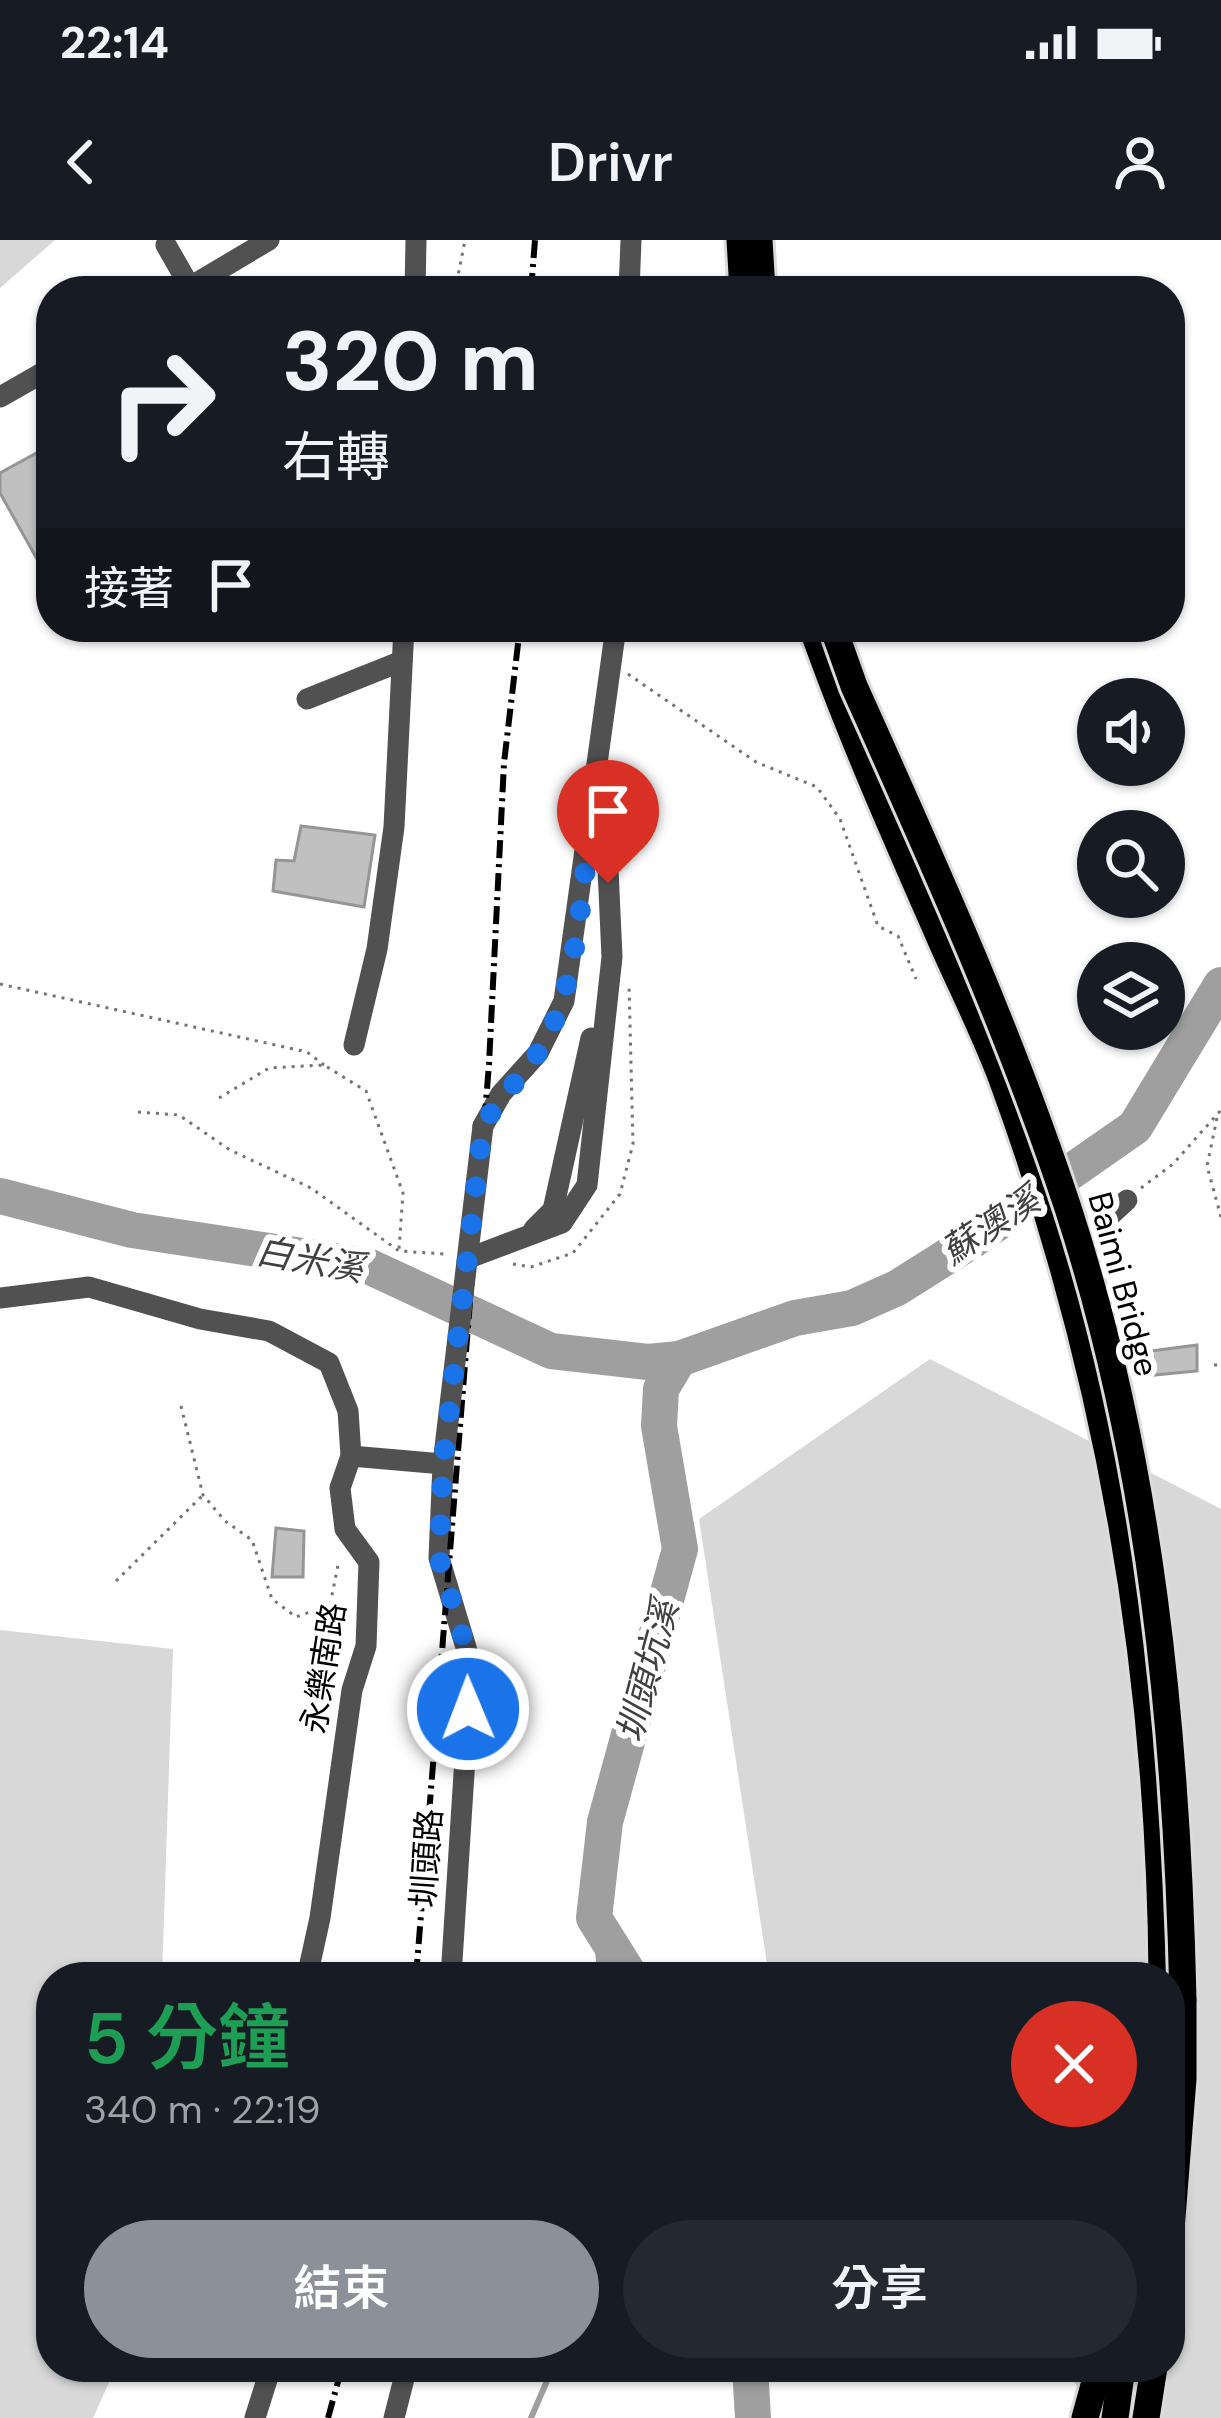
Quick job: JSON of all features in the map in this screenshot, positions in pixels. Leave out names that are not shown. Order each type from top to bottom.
[{"type":"main road","points":[[740,240],[742,276]]},
{"type":"main road","points":[[759,240],[761,276]]},
{"type":"main road","name":"Baimi Bridge","points":[[818,642],[844,714],[1000,1074],[1069,1248],[1113,1379],[1157,1614],[1172,1734],[1181,1962]]},
{"type":"main road","name":"Baimi Bridge","points":[[838,642],[1019,1067],[1069,1248],[1133,1584],[1156,1778],[1162,1962]]},
{"type":"main road","points":[[1085,2418],[1095,2382]]},
{"type":"main road","points":[[1115,2418],[1120,2382]]},
{"type":"main road","points":[[1145,2418],[1151,2382]]},
{"type":"street","points":[[208,276],[269,240]]},
{"type":"street","points":[[415,276],[416,240]]},
{"type":"street","points":[[630,276],[631,240]]},
{"type":"street","points":[[166,245],[180,276]]},
{"type":"street","points":[[0,397],[36,377]]},
{"type":"street","points":[[354,1045],[377,949],[394,826],[403,642]]},
{"type":"street","name":"圳頭路","points":[[452,1962],[471,1664],[439,1558],[443,1464],[483,1126],[501,1094],[538,1053],[564,1001],[614,642]]},
{"type":"street","points":[[308,700],[402,661]]},
{"type":"street","points":[[469,1258],[526,1237],[553,1210],[612,957],[607,847],[592,816]]},
{"type":"street","points":[[1069,1248],[1127,1200]]},
{"type":"street","name":"永樂南路","points":[[0,1298],[89,1287],[200,1319],[269,1331],[329,1364],[347,1412],[351,1456],[340,1488],[346,1528],[369,1562],[365,1646],[352,1690],[310,1962]]},
{"type":"street","points":[[351,1456],[443,1464]]},
{"type":"street","points":[[255,2418],[267,2382]]},
{"type":"street","points":[[394,2418],[403,2382]]},
{"type":"path","points":[[458,276],[465,240]]},
{"type":"path","points":[[612,663],[755,762],[817,787],[841,819],[878,926],[898,936],[916,980]]},
{"type":"path","points":[[0,984],[307,1052],[366,1091],[403,1193],[399,1251]]},
{"type":"path","points":[[219,1098],[269,1068],[324,1065]]},
{"type":"path","points":[[1127,1200],[1173,1164],[1219,1113]]},
{"type":"path","points":[[1219,1113],[1207,1166],[1221,1217]]},
{"type":"path","points":[[181,1406],[203,1495],[225,1521],[252,1540],[272,1599],[296,1617],[330,1605],[346,1528]]},
{"type":"path","points":[[116,1581],[203,1495]]},
{"type":"shaded area","points":[[0,240],[55,240],[0,288]]},
{"type":"shaded area","points":[[930,1359],[1221,1509],[1221,2418],[1103,2418],[1074,2382],[1185,2382],[1185,1962],[767,1962],[699,1519]]},
{"type":"shaded area","points":[[0,1630],[173,1649],[163,1962],[36,1962],[36,2382],[109,2382],[93,2418],[0,2418]]},
{"type":"building","points":[[36,453],[36,557],[0,493],[0,473]]},
{"type":"building","points":[[301,826],[375,835],[364,907],[273,891],[276,860],[294,861]]},
{"type":"building","points":[[1197,1345],[1197,1371],[1144,1376],[1143,1352]]},
{"type":"building","points":[[276,1528],[304,1531],[303,1577],[272,1577]]},
{"type":"waterway","name":"白米溪","points":[[0,1196],[132,1230],[368,1266],[551,1351],[648,1362],[679,1359],[795,1318],[852,1308],[897,1288],[973,1240],[1135,1127],[1221,985]]},
{"type":"waterway","name":"圳頭坑溪","points":[[622,1962],[594,1918],[605,1822],[680,1549],[659,1426],[661,1389],[679,1359]]},
{"type":"waterway","points":[[594,1918],[599,1962]]},
{"type":"waterway","points":[[531,2418],[547,2382]]},
{"type":"waterway","name":"圳頭坑溪","points":[[751,2382],[753,2418]]},
{"type":"railway","points":[[532,276],[535,240]]},
{"type":"railway","points":[[417,1962],[489,1064],[504,763],[518,642]]},
{"type":"railway","points":[[328,2418],[338,2382]]},
{"type":"route","points":[[468,1709],[471,1664],[439,1558],[443,1464],[483,1126],[501,1094],[538,1053],[564,1001],[592,816],[607,847],[608,883]]},
{"type":"water label","name":"蘇澳溪","points":[[990,1225]]}]
